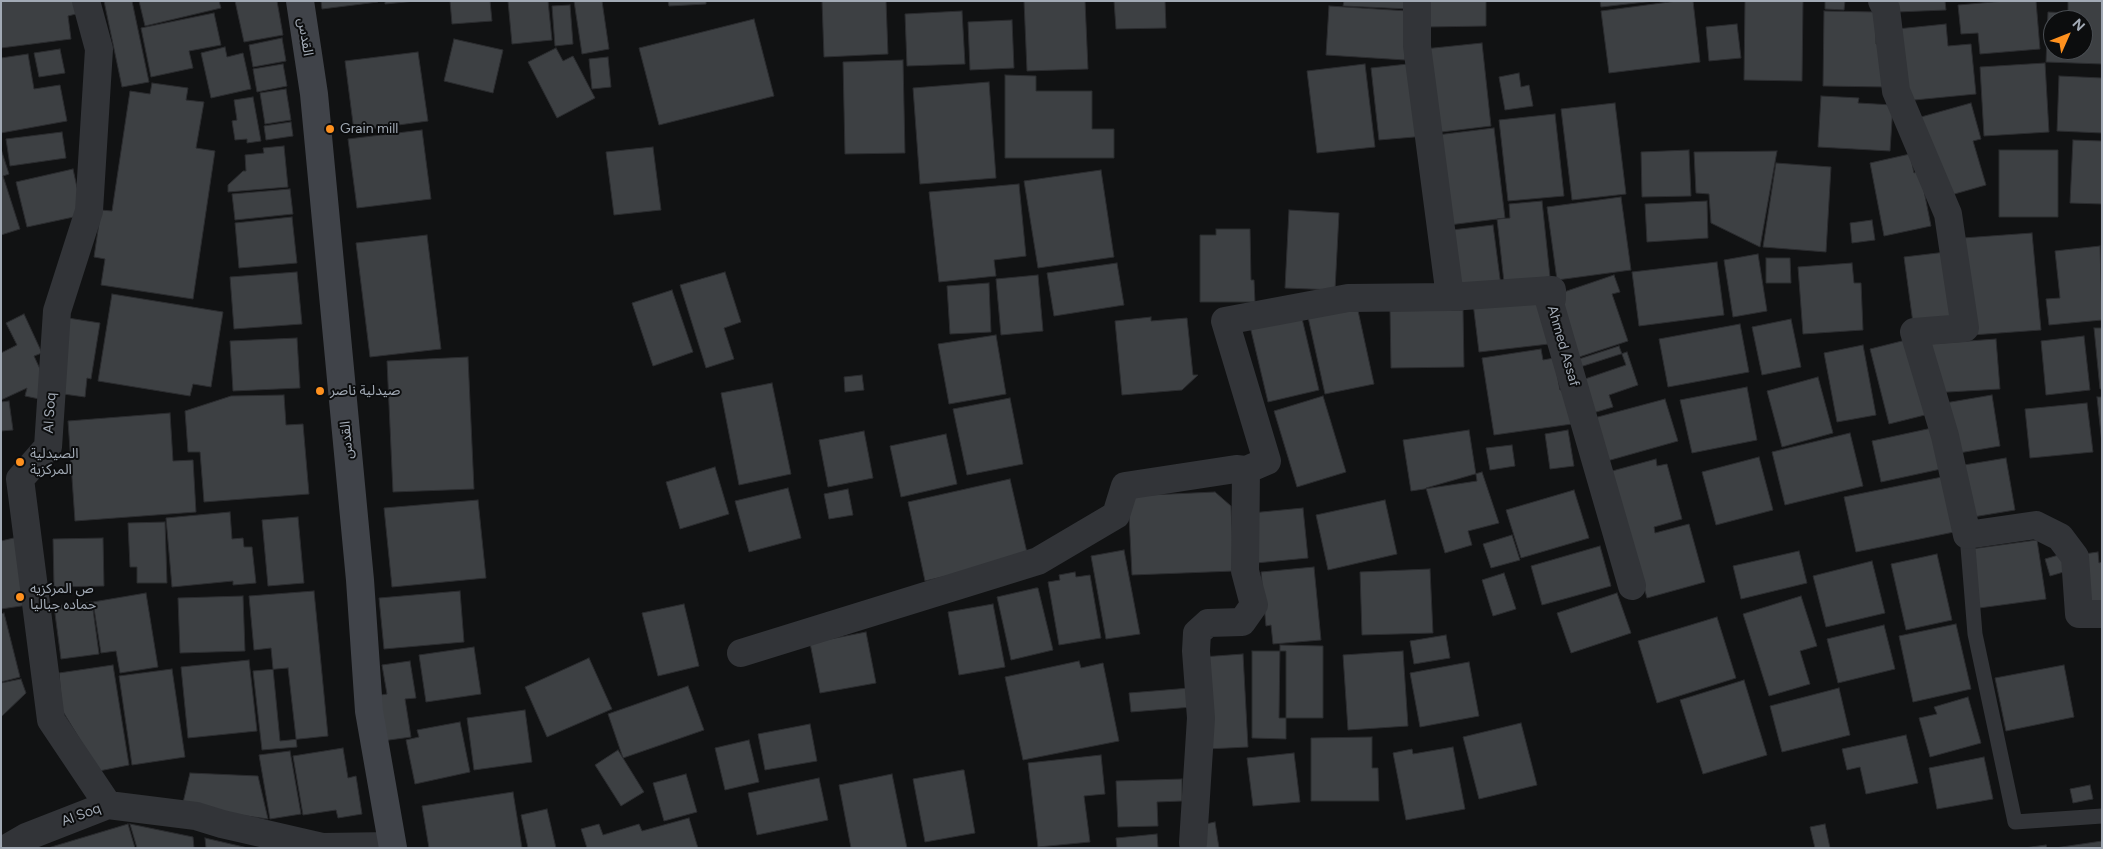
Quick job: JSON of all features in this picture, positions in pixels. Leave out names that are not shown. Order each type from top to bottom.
[{"type":"main road","name":"القدس","points":[[300,1],[315,104],[360,580],[369,711],[393,847]]},
{"type":"street","name":"Al Soq","points":[[17,842],[108,805],[51,720],[11,480],[48,447],[57,311],[89,211],[99,49],[86,1]]},
{"type":"street","points":[[741,653],[1038,561],[1116,515],[1125,486],[1236,469],[1246,470],[1267,461],[1225,320],[1348,298],[1450,297],[1417,46],[1417,1]]},
{"type":"street","points":[[1882,1],[1886,9],[1896,91],[1948,214],[1965,328],[1914,332],[1945,436],[1967,535],[2036,525],[2060,537],[2075,557],[2079,614],[2102,614]]},
{"type":"street","name":"Ahmed Assaf","points":[[1450,297],[1552,290],[1552,299],[1549,300],[1632,586]]},
{"type":"street","points":[[1193,843],[1201,718],[1196,651],[1197,633],[1208,623],[1242,622],[1254,605],[1245,571],[1246,470]]},
{"type":"street","points":[[108,805],[196,816],[222,824],[322,847],[393,847]]},
{"type":"lane","points":[[1967,535],[1975,634],[2015,822],[2102,816]]},
{"type":"building","points":[[1,1],[75,1],[76,14],[68,16],[71,39],[1,48]]},
{"type":"building","points":[[104,1],[132,1],[149,82],[122,87]]},
{"type":"building","points":[[139,1],[219,1],[221,8],[145,26]]},
{"type":"building","points":[[235,1],[277,1],[283,35],[244,42]]},
{"type":"building","points":[[321,1],[378,1],[378,2],[322,9]]},
{"type":"building","points":[[385,1],[416,1],[385,4]]},
{"type":"building","points":[[450,1],[490,1],[492,21],[452,24]]},
{"type":"building","points":[[508,1],[548,1],[552,40],[512,44]]},
{"type":"building","points":[[574,1],[602,1],[609,49],[582,54]]},
{"type":"building","points":[[668,1],[706,1],[706,4],[669,6]]},
{"type":"building","points":[[822,1],[886,1],[888,54],[824,57]]},
{"type":"building","points":[[1024,1],[1085,1],[1088,69],[1027,71]]},
{"type":"building","points":[[1114,1],[1165,1],[1166,28],[1116,29]]},
{"type":"building","points":[[1344,1],[1409,1],[1409,9],[1343,6]]},
{"type":"building","points":[[1427,1],[1486,1],[1486,26],[1427,27]]},
{"type":"building","points":[[1600,1],[1654,1],[1601,7]]},
{"type":"building","points":[[1677,1],[1693,1],[1700,62],[1609,73],[1601,11]]},
{"type":"building","points":[[1745,1],[1803,1],[1802,81],[1744,80]]},
{"type":"building","points":[[1825,1],[1845,1],[1844,10],[1825,9]]},
{"type":"building","points":[[1897,1],[1945,1],[1946,10],[1897,12]]},
{"type":"building","points":[[2005,1],[2036,1],[2040,49],[1980,54],[1978,33],[1961,34],[1958,5]]},
{"type":"building","points":[[2068,1],[2102,1],[2102,64],[2046,62],[2046,60],[2093,60],[2093,10],[2068,10]]},
{"type":"building","points":[[570,5],[573,44],[555,46],[552,6]]},
{"type":"building","points":[[1329,6],[1408,11],[1405,60],[1326,55]]},
{"type":"building","points":[[962,11],[965,64],[907,66],[905,14]]},
{"type":"building","points":[[1824,11],[1876,12],[1876,44],[1886,44],[1886,87],[1823,86]]},
{"type":"building","points":[[214,13],[221,45],[189,51],[193,68],[151,77],[141,28]]},
{"type":"building","points":[[754,19],[774,96],[659,125],[639,48]]},
{"type":"building","points":[[1012,20],[1014,68],[970,70],[968,22]]},
{"type":"building","points":[[1737,24],[1741,58],[1709,61],[1706,27]]},
{"type":"building","points":[[1946,24],[1948,46],[1971,44],[1976,94],[1904,101],[1897,29]]},
{"type":"building","points":[[282,38],[286,61],[253,67],[249,45]]},
{"type":"building","points":[[454,39],[503,50],[493,93],[444,81]]},
{"type":"building","points":[[1482,43],[1491,126],[1433,133],[1424,49]]},
{"type":"building","points":[[225,47],[227,57],[243,53],[251,89],[211,98],[201,53]]},
{"type":"building","points":[[556,48],[563,61],[573,56],[595,98],[557,118],[528,62]]},
{"type":"building","points":[[60,49],[65,73],[39,77],[34,53]]},
{"type":"building","points":[[418,52],[428,121],[354,131],[345,61]]},
{"type":"building","points":[[28,54],[34,89],[60,85],[67,121],[1,133],[1,58]]},
{"type":"building","points":[[608,57],[611,87],[592,89],[589,59]]},
{"type":"building","points":[[903,60],[905,153],[845,154],[843,62]]},
{"type":"building","points":[[1417,63],[1426,136],[1379,140],[1371,68]]},
{"type":"building","points":[[2045,63],[2049,132],[1984,136],[1980,67]]},
{"type":"building","points":[[283,64],[287,86],[257,92],[253,69]]},
{"type":"building","points":[[1365,64],[1375,147],[1317,153],[1307,71]]},
{"type":"building","points":[[1519,73],[1521,87],[1529,85],[1533,106],[1505,110],[1499,77]]},
{"type":"building","points":[[1005,75],[1036,76],[1036,91],[1092,91],[1092,129],[1114,129],[1114,158],[1005,158]]},
{"type":"building","points":[[2059,76],[2102,78],[2102,133],[2057,131]]},
{"type":"building","points":[[989,82],[996,178],[920,184],[913,88]]},
{"type":"building","points":[[152,83],[188,88],[186,100],[204,102],[196,148],[215,151],[193,299],[101,285],[105,259],[94,257],[101,210],[112,211],[130,91],[150,94]]},
{"type":"building","points":[[286,89],[291,120],[265,124],[260,93]]},
{"type":"building","points":[[1821,96],[1859,98],[1858,103],[1893,105],[1890,151],[1818,147]]},
{"type":"building","points":[[253,97],[261,141],[247,143],[247,139],[235,140],[232,121],[237,120],[234,100]]},
{"type":"building","points":[[1615,103],[1626,194],[1572,200],[1561,109]]},
{"type":"building","points":[[1971,103],[1981,139],[1973,141],[1986,185],[1944,197],[1921,117]]},
{"type":"building","points":[[1555,114],[1564,196],[1508,201],[1499,120]]},
{"type":"building","points":[[291,122],[293,136],[266,140],[264,126]]},
{"type":"building","points":[[1494,128],[1505,218],[1449,225],[1437,135]]},
{"type":"building","points":[[422,130],[431,199],[357,208],[348,139]]},
{"type":"building","points":[[62,132],[66,158],[10,166],[6,139]]},
{"type":"building","points":[[2073,140],[2102,141],[2102,204],[2070,203]]},
{"type":"building","points":[[284,146],[288,187],[228,192],[228,185],[243,171],[246,171],[245,155],[264,153],[263,148]]},
{"type":"building","points":[[653,147],[661,210],[614,215],[606,152]]},
{"type":"building","points":[[1,149],[9,174],[3,176],[20,229],[1,235]]},
{"type":"building","points":[[1689,150],[1691,196],[1642,197],[1641,152]]},
{"type":"building","points":[[1999,150],[2058,150],[2058,217],[1999,217]]},
{"type":"building","points":[[1777,151],[1760,247],[1711,223],[1709,194],[1696,193],[1694,152]]},
{"type":"building","points":[[1910,154],[1914,173],[1920,171],[1931,226],[1884,236],[1870,163]]},
{"type":"building","points":[[1776,163],[1831,167],[1826,252],[1763,247]]},
{"type":"building","points":[[73,169],[83,215],[27,227],[16,182]]},
{"type":"building","points":[[1101,170],[1114,257],[1038,268],[1024,181]]},
{"type":"building","points":[[1019,184],[1026,256],[994,260],[996,276],[939,282],[929,192]]},
{"type":"building","points":[[290,189],[293,214],[235,220],[232,194]]},
{"type":"building","points":[[1621,197],[1631,270],[1557,280],[1547,207]]},
{"type":"building","points":[[1542,201],[1550,277],[1504,282],[1497,219],[1510,218],[1509,204]]},
{"type":"building","points":[[1707,201],[1708,238],[1647,242],[1645,204]]},
{"type":"building","points":[[1289,210],[1339,213],[1335,290],[1285,288]]},
{"type":"building","points":[[292,217],[297,263],[239,268],[235,223]]},
{"type":"building","points":[[1872,220],[1875,240],[1852,243],[1850,223]]},
{"type":"building","points":[[1493,225],[1501,286],[1460,290],[1452,230]]},
{"type":"building","points":[[1216,229],[1250,229],[1251,280],[1254,280],[1255,302],[1200,302],[1200,235],[1216,235]]},
{"type":"building","points":[[2032,233],[2041,330],[1972,335],[1963,238]]},
{"type":"building","points":[[427,235],[441,349],[370,357],[356,243]]},
{"type":"building","points":[[2100,246],[2102,320],[2049,325],[2046,299],[2060,298],[2055,251]]},
{"type":"building","points":[[1946,252],[1955,318],[1913,323],[1904,257]]},
{"type":"building","points":[[1758,254],[1767,311],[1733,317],[1724,260]]},
{"type":"building","points":[[1766,258],[1790,258],[1791,283],[1766,283]]},
{"type":"building","points":[[1717,262],[1724,315],[1639,326],[1632,272]]},
{"type":"building","points":[[1117,263],[1124,305],[1054,316],[1047,273]]},
{"type":"building","points":[[1852,263],[1854,283],[1861,283],[1863,330],[1803,334],[1798,267]]},
{"type":"building","points":[[297,272],[302,324],[234,329],[230,277]]},
{"type":"building","points":[[725,272],[741,322],[724,328],[734,359],[706,368],[680,285]]},
{"type":"building","points":[[1038,275],[1043,331],[1001,335],[996,279]]},
{"type":"building","points":[[1614,275],[1620,292],[1612,294],[1628,341],[1576,358],[1555,295]]},
{"type":"building","points":[[989,283],[991,332],[950,334],[947,286]]},
{"type":"building","points":[[672,290],[693,352],[653,366],[632,303]]},
{"type":"building","points":[[112,294],[223,312],[211,387],[193,384],[190,396],[98,381]]},
{"type":"building","points":[[1543,294],[1549,344],[1479,352],[1473,303]]},
{"type":"building","points":[[1357,306],[1374,384],[1325,394],[1308,317]]},
{"type":"building","points":[[1300,310],[1319,390],[1268,402],[1249,322]]},
{"type":"building","points":[[1463,310],[1464,367],[1391,368],[1390,311]]},
{"type":"building","points":[[24,314],[42,353],[34,356],[40,369],[44,400],[25,396],[27,388],[1,400],[1,353],[17,345],[6,323]]},
{"type":"building","points":[[1151,317],[1151,321],[1187,318],[1193,375],[1198,375],[1182,390],[1122,395],[1115,321]]},
{"type":"building","points":[[68,318],[100,323],[91,379],[87,378],[85,397],[56,393]]},
{"type":"building","points":[[1791,319],[1801,367],[1762,375],[1752,327]]},
{"type":"building","points":[[1740,324],[1749,372],[1668,387],[1659,339]]},
{"type":"building","points":[[2094,328],[2102,328],[2102,389],[2100,389]]},
{"type":"building","points":[[996,335],[1006,394],[949,404],[938,344]]},
{"type":"building","points":[[2084,336],[2090,390],[2046,395],[2041,341]]},
{"type":"building","points":[[297,338],[300,388],[233,391],[230,341]]},
{"type":"building","points":[[1910,339],[1929,414],[1889,424],[1870,349]]},
{"type":"building","points":[[1996,339],[2000,389],[1931,393],[1928,344]]},
{"type":"building","points":[[1863,345],[1876,415],[1837,422],[1824,353]]},
{"type":"building","points":[[1619,346],[1626,365],[1579,381],[1573,361]]},
{"type":"building","points":[[1541,349],[1543,360],[1554,358],[1560,390],[1566,389],[1572,424],[1494,435],[1482,358]]},
{"type":"building","points":[[1627,352],[1638,385],[1609,395],[1613,407],[1583,416],[1577,368]]},
{"type":"building","points":[[468,357],[474,489],[393,492],[387,361]]},
{"type":"building","points":[[862,375],[864,390],[845,392],[844,377]]},
{"type":"building","points":[[1818,377],[1833,433],[1782,447],[1767,391]]},
{"type":"building","points":[[772,383],[791,474],[739,485],[721,393]]},
{"type":"building","points":[[1747,387],[1757,440],[1692,453],[1680,400]]},
{"type":"building","points":[[284,395],[286,425],[303,424],[309,494],[204,502],[200,452],[188,452],[185,411],[231,396]]},
{"type":"building","points":[[1992,395],[2000,446],[1953,454],[1945,403]]},
{"type":"building","points":[[1323,396],[1346,472],[1297,487],[1274,411]]},
{"type":"building","points":[[2097,397],[2102,397],[2102,444]]},
{"type":"building","points":[[1010,398],[1023,464],[967,475],[953,409]]},
{"type":"building","points":[[1665,399],[1678,441],[1607,461],[1594,418]]},
{"type":"building","points":[[9,401],[13,430],[1,431],[1,402]]},
{"type":"building","points":[[2087,403],[2093,452],[2030,458],[2025,409]]},
{"type":"building","points":[[170,413],[173,461],[193,460],[196,512],[75,521],[68,421]]},
{"type":"building","points":[[1932,428],[1941,469],[1881,482],[1872,441]]},
{"type":"building","points":[[1469,430],[1477,481],[1411,491],[1403,440]]},
{"type":"building","points":[[1568,430],[1574,466],[1550,469],[1545,434]]},
{"type":"building","points":[[864,431],[873,478],[828,487],[819,440]]},
{"type":"building","points":[[1850,433],[1863,486],[1785,505],[1772,452]]},
{"type":"building","points":[[946,434],[957,484],[901,497],[890,446]]},
{"type":"building","points":[[1512,445],[1515,466],[1490,470],[1486,448]]},
{"type":"building","points":[[1759,457],[1773,510],[1716,525],[1702,472]]},
{"type":"building","points":[[2006,458],[2015,510],[1967,518],[1958,466]]},
{"type":"building","points":[[1656,459],[1657,466],[1667,464],[1682,519],[1654,527],[1655,533],[1689,524],[1705,582],[1647,598],[1631,540],[1605,473]]},
{"type":"building","points":[[715,467],[729,514],[680,529],[666,482]]},
{"type":"building","points":[[1482,472],[1499,523],[1468,531],[1472,545],[1445,553],[1426,488]]},
{"type":"building","points":[[1947,476],[1959,531],[1856,552],[1844,497]]},
{"type":"building","points":[[1010,479],[1028,557],[925,581],[908,502]]},
{"type":"building","points":[[788,488],[801,538],[749,552],[735,501]]},
{"type":"building","points":[[848,489],[853,515],[829,519],[824,494]]},
{"type":"building","points":[[1574,490],[1589,538],[1521,558],[1506,510]]},
{"type":"building","points":[[1215,492],[1231,506],[1234,571],[1132,575],[1128,496]]},
{"type":"building","points":[[478,500],[486,578],[392,587],[384,508]]},
{"type":"building","points":[[1385,500],[1397,554],[1328,570],[1316,515]]},
{"type":"building","points":[[1303,508],[1308,558],[1256,563],[1251,513]]},
{"type":"building","points":[[230,512],[232,539],[243,538],[244,547],[252,547],[256,583],[233,585],[233,581],[172,587],[166,518]]},
{"type":"building","points":[[298,517],[304,583],[268,586],[262,520]]},
{"type":"building","points":[[165,522],[167,583],[137,583],[137,567],[130,567],[128,523]]},
{"type":"building","points":[[1512,535],[1520,560],[1491,568],[1483,544]]},
{"type":"building","points":[[18,537],[28,605],[1,609],[1,541]]},
{"type":"building","points":[[103,538],[104,586],[54,587],[53,539]]},
{"type":"building","points":[[2037,540],[2046,599],[1979,608],[1971,549]]},
{"type":"building","points":[[1600,546],[1611,586],[1542,605],[1531,566]]},
{"type":"building","points":[[1124,550],[1140,634],[1106,639],[1091,556]]},
{"type":"building","points":[[1799,551],[1807,583],[1741,599],[1733,566]]},
{"type":"building","points":[[2098,552],[2099,563],[2102,562],[2102,605],[2082,604],[2077,555]]},
{"type":"building","points":[[1937,554],[1952,620],[1906,630],[1891,564]]},
{"type":"building","points":[[2062,554],[2067,571],[2050,576],[2045,559]]},
{"type":"building","points":[[1872,561],[1885,613],[1826,627],[1813,576]]},
{"type":"building","points":[[1314,567],[1321,640],[1273,644],[1271,625],[1266,626],[1261,572]]},
{"type":"building","points":[[1430,569],[1433,633],[1362,635],[1360,572]]},
{"type":"building","points":[[1075,572],[1076,577],[1090,575],[1101,638],[1059,645],[1048,582],[1060,580],[1059,575]]},
{"type":"building","points":[[1504,573],[1516,609],[1493,616],[1482,580]]},
{"type":"building","points":[[1038,588],[1053,650],[1011,660],[997,597]]},
{"type":"building","points":[[314,591],[328,736],[280,741],[271,648],[254,650],[249,596]]},
{"type":"building","points":[[460,591],[464,642],[384,649],[379,598]]},
{"type":"building","points":[[146,593],[158,667],[120,673],[116,651],[101,653],[93,602]]},
{"type":"building","points":[[1617,593],[1631,633],[1571,653],[1557,613]]},
{"type":"building","points":[[243,596],[245,651],[180,653],[178,598]]},
{"type":"building","points":[[1801,596],[1817,646],[1800,651],[1810,684],[1769,696],[1743,614]]},
{"type":"building","points":[[92,602],[99,654],[61,659],[54,606]]},
{"type":"building","points":[[684,604],[699,666],[658,676],[642,613]]},
{"type":"building","points":[[993,604],[1005,667],[959,675],[948,612]]},
{"type":"building","points":[[4,613],[20,677],[1,682],[1,614]]},
{"type":"building","points":[[1717,617],[1736,678],[1657,703],[1638,641]]},
{"type":"building","points":[[1956,624],[1971,689],[1913,702],[1899,636]]},
{"type":"building","points":[[1884,625],[1895,669],[1838,683],[1827,639]]},
{"type":"building","points":[[866,632],[876,683],[820,693],[810,643]]},
{"type":"building","points":[[1446,635],[1450,658],[1414,664],[1410,641]]},
{"type":"building","points":[[1280,645],[1323,646],[1323,718],[1279,718]]},
{"type":"building","points":[[474,647],[481,694],[426,702],[419,655]]},
{"type":"building","points":[[1252,651],[1286,651],[1286,739],[1252,738]]},
{"type":"building","points":[[1403,651],[1408,726],[1348,730],[1343,655]]},
{"type":"building","points":[[1243,654],[1248,747],[1207,749],[1202,657]]},
{"type":"building","points":[[589,658],[612,709],[547,737],[525,687]]},
{"type":"building","points":[[249,660],[257,731],[188,738],[181,667]]},
{"type":"building","points":[[410,661],[416,698],[405,699],[411,737],[382,741],[375,696],[387,694],[382,665]]},
{"type":"building","points":[[1079,661],[1081,668],[1103,663],[1119,741],[1023,760],[1005,677]]},
{"type":"building","points":[[1469,662],[1479,716],[1420,727],[1410,673]]},
{"type":"building","points":[[113,665],[129,765],[99,771],[62,710],[59,673]]},
{"type":"building","points":[[2064,665],[2074,717],[2006,731],[1995,678]]},
{"type":"building","points":[[288,668],[297,747],[262,750],[253,671]]},
{"type":"building","points":[[172,669],[185,757],[132,765],[119,676]]},
{"type":"building","points":[[21,679],[26,693],[1,717],[1,683]]},
{"type":"building","points":[[1744,680],[1767,755],[1703,774],[1680,700]]},
{"type":"building","points":[[688,686],[704,730],[623,758],[608,714]]},
{"type":"building","points":[[1190,688],[1192,707],[1131,712],[1129,693]]},
{"type":"building","points":[[1839,688],[1850,735],[1782,752],[1770,706]]},
{"type":"building","points":[[1968,697],[1981,743],[1930,757],[1919,718],[1937,714],[1934,707]]},
{"type":"building","points":[[525,710],[532,762],[474,770],[467,718]]},
{"type":"building","points":[[460,722],[470,772],[415,784],[406,740],[419,737],[417,730]]},
{"type":"building","points":[[1521,723],[1537,785],[1479,799],[1463,737]]},
{"type":"building","points":[[810,724],[817,761],[765,770],[758,734]]},
{"type":"building","points":[[1906,735],[1918,783],[1866,794],[1860,767],[1847,770],[1842,749]]},
{"type":"building","points":[[1372,737],[1372,768],[1378,768],[1379,801],[1311,801],[1311,738]]},
{"type":"building","points":[[749,740],[759,782],[725,790],[715,748]]},
{"type":"building","points":[[1453,747],[1465,809],[1406,820],[1393,753],[1412,749],[1413,754]]},
{"type":"building","points":[[343,748],[348,778],[356,776],[362,814],[338,818],[336,810],[303,815],[293,756]]},
{"type":"building","points":[[618,750],[644,792],[621,806],[595,765]]},
{"type":"building","points":[[290,751],[301,814],[270,819],[259,755]]},
{"type":"building","points":[[1294,753],[1300,802],[1253,806],[1247,758]]},
{"type":"building","points":[[1101,755],[1105,794],[1084,796],[1090,842],[1038,847],[1028,763]]},
{"type":"building","points":[[1984,757],[1993,799],[1937,809],[1929,768]]},
{"type":"building","points":[[964,770],[975,833],[925,842],[913,779]]},
{"type":"building","points":[[190,773],[258,776],[268,819],[182,807]]},
{"type":"building","points":[[686,774],[697,812],[664,821],[653,783]]},
{"type":"building","points":[[892,774],[907,848],[851,848],[839,785]]},
{"type":"building","points":[[819,778],[828,820],[757,835],[748,793]]},
{"type":"building","points":[[1182,779],[1182,801],[1157,802],[1158,826],[1118,827],[1116,781]]},
{"type":"building","points":[[2090,785],[2093,799],[2073,803],[2070,789]]},
{"type":"building","points":[[513,792],[522,848],[429,848],[422,806]]},
{"type":"building","points":[[547,809],[556,848],[528,848],[521,815]]},
{"type":"building","points":[[689,818],[698,848],[587,848],[581,829],[599,824],[603,835],[639,824],[642,831]]},
{"type":"building","points":[[1215,822],[1219,848],[1205,848],[1201,825]]},
{"type":"building","points":[[128,824],[135,848],[48,848]]},
{"type":"building","points":[[130,824],[193,837],[194,848],[137,848]]},
{"type":"building","points":[[1825,824],[1830,848],[1815,848],[1810,827]]},
{"type":"building","points":[[1157,834],[1158,848],[1117,848],[1116,838]]},
{"type":"building","points":[[205,838],[248,848],[206,848]]},
{"type":"building","points":[[2102,841],[2102,848],[2055,848]]},
{"type":"building","points":[[2046,845],[2047,848],[2024,848]]},
{"type":"place","name":"Grain mill","points":[[330,129]]},
{"type":"place","name":"صيدلية ناصر","points":[[320,391]]},
{"type":"place","name":"الصيدلية المركزية","points":[[20,462]]},
{"type":"place","name":"ص المركزيه حماده جباليا","points":[[20,597]]}]
